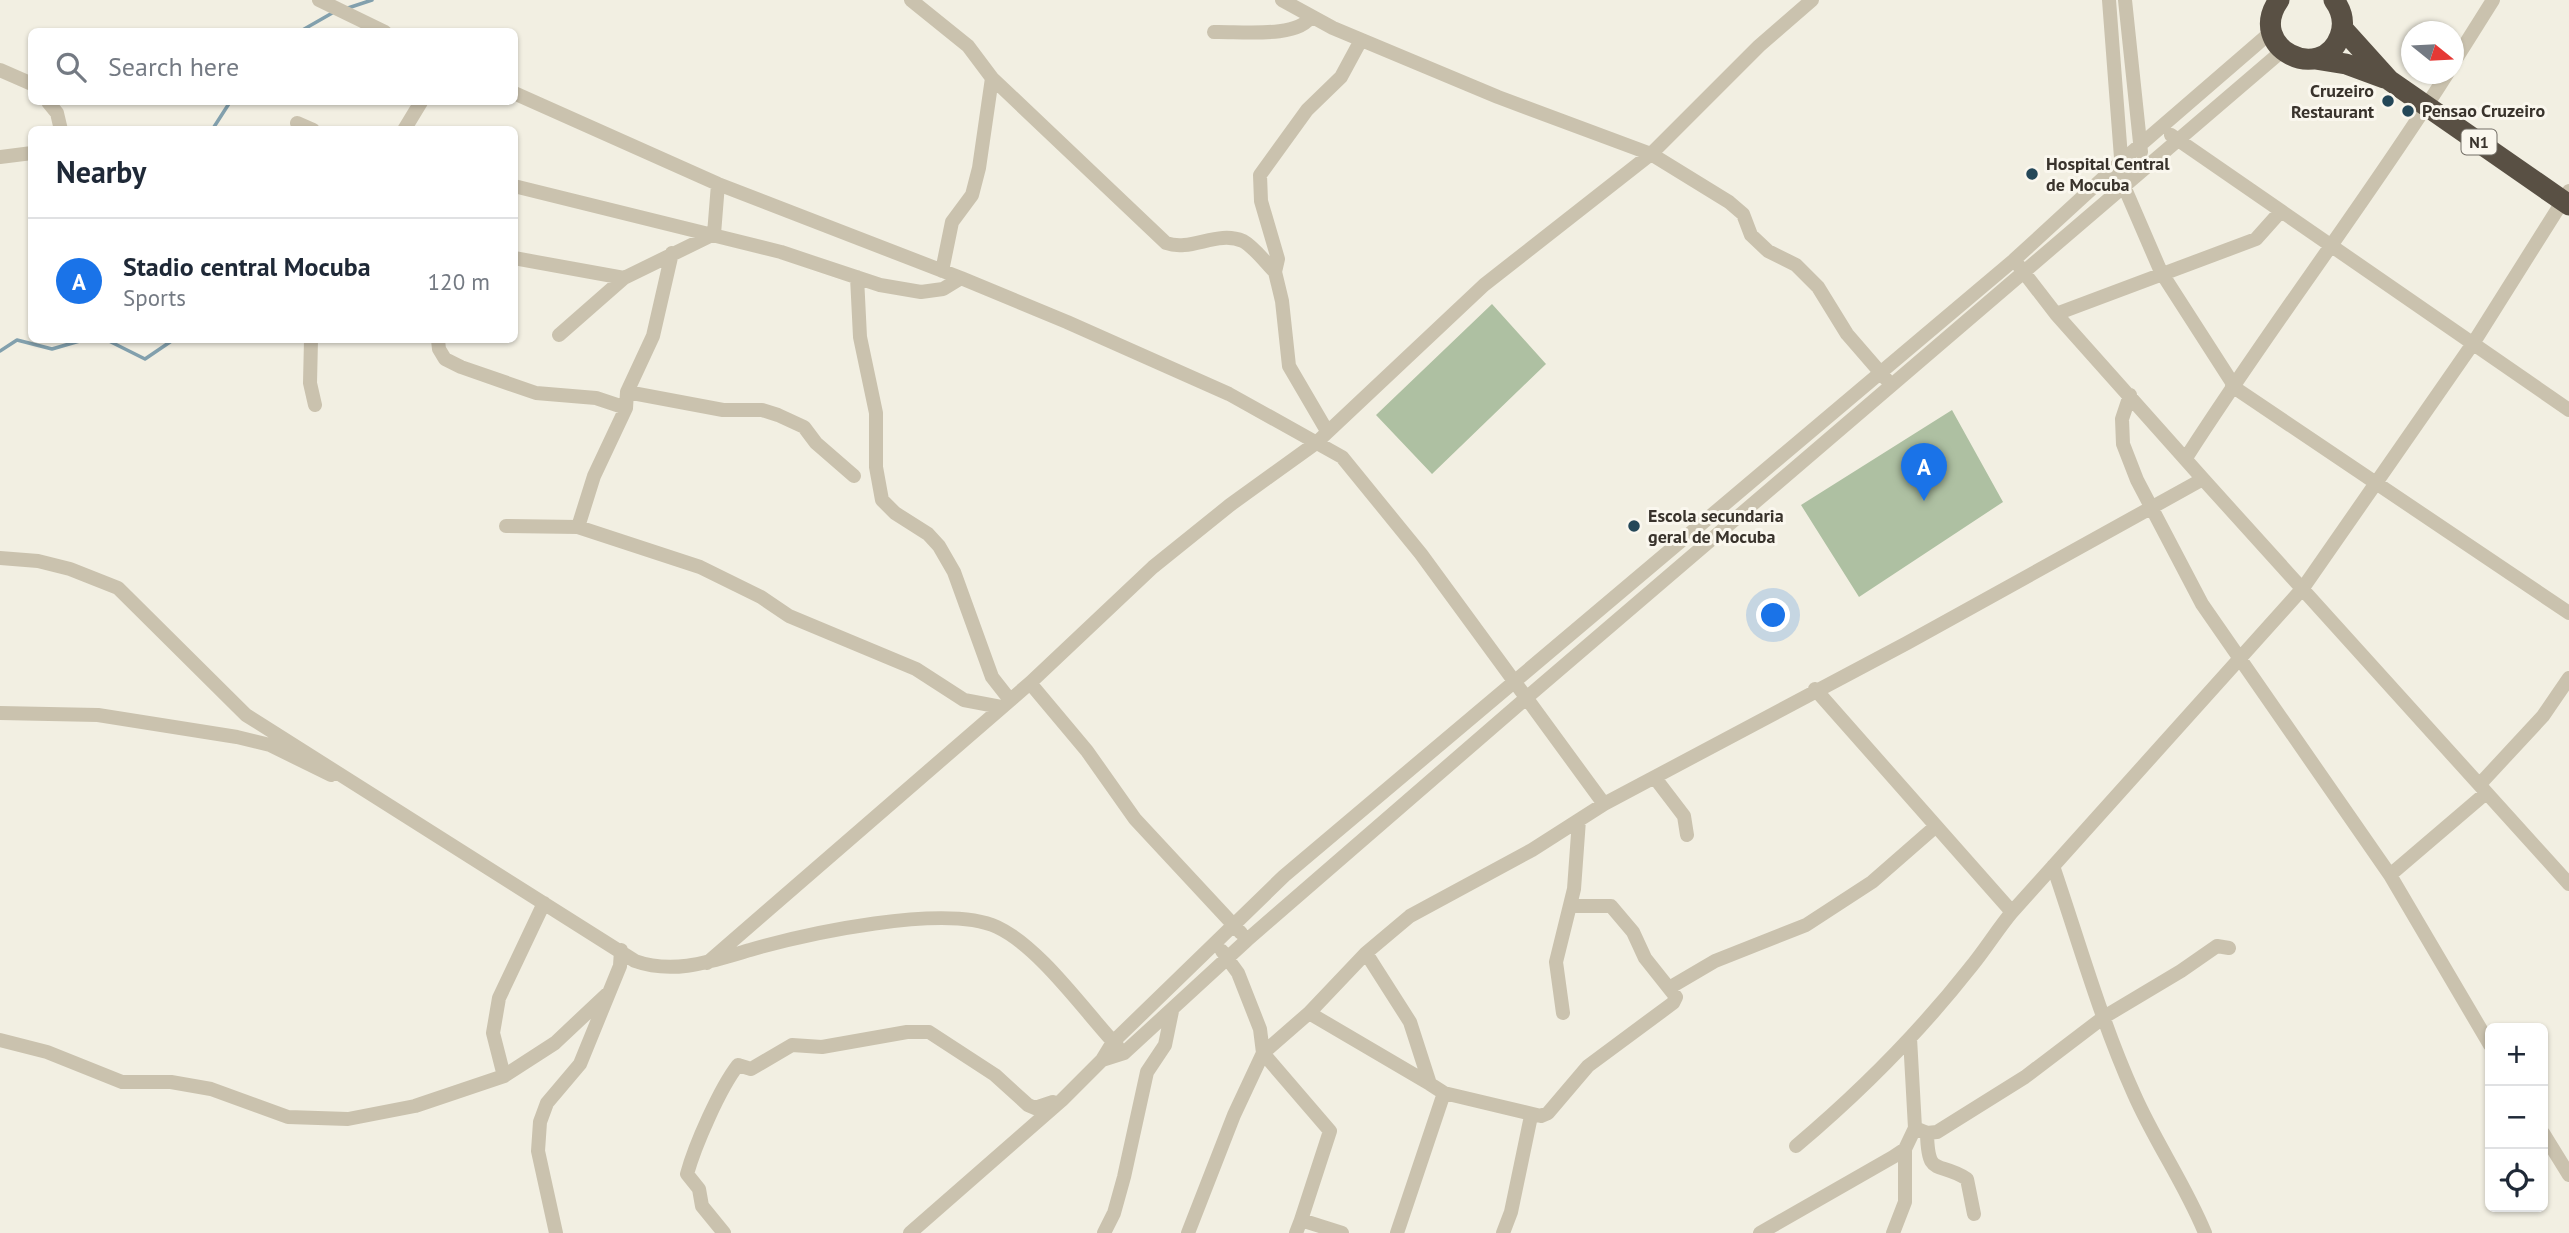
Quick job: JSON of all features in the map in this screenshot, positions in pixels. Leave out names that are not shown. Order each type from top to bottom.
[{"type":"highway","points":[[2257,0],[2276,25]]},
{"type":"highway","name":"N1","points":[[2334,0],[2342,15],[2343,29],[2389,80],[2567,199]]},
{"type":"highway","name":"N1","points":[[2276,25],[2298,59],[2346,64],[2389,80]]},
{"type":"highway","points":[[2315,59],[2328,53],[2338,43],[2343,29]]},
{"type":"street","points":[[319,0],[377,28]]},
{"type":"street","points":[[911,0],[968,46],[992,79],[1166,243],[1192,244],[1229,238],[1245,242],[1275,272]]},
{"type":"street","points":[[707,963],[1030,683],[1153,567],[1230,505],[1316,443],[1483,285],[1651,153],[1759,46],[1812,0]]},
{"type":"street","points":[[2109,0],[2124,159],[2123,184],[2161,272],[2233,385],[2569,613]]},
{"type":"street","points":[[2125,0],[2143,167]]},
{"type":"street","points":[[2464,46],[2493,0]]},
{"type":"street","points":[[1289,1],[1311,16],[1361,40],[1498,97],[1651,153],[1743,214],[1751,235],[1768,251],[1796,265],[1818,287],[1847,334],[1892,387]]},
{"type":"street","points":[[1214,32],[1261,33],[1300,27],[1311,16]]},
{"type":"street","points":[[910,1233],[1062,1100],[1102,1060],[1113,1042],[1217,944],[1284,876],[2014,260],[2276,25]]},
{"type":"street","points":[[1102,1060],[1124,1053],[1247,940],[1892,387],[2175,140],[2276,25]]},
{"type":"street","points":[[1327,431],[1289,366],[1282,301],[1275,272],[1278,259],[1261,201],[1259,175],[1307,110],[1340,77],[1361,40]]},
{"type":"street","points":[[0,70],[28,82]]},
{"type":"street","points":[[942,271],[952,222],[972,195],[979,168],[992,79]]},
{"type":"street","points":[[2186,458],[2440,84]]},
{"type":"street","points":[[518,95],[718,184],[961,278],[1229,394],[1342,457],[1365,482],[1604,804]]},
{"type":"street","points":[[50,105],[57,113],[60,126]]},
{"type":"street","points":[[406,126],[419,105]]},
{"type":"street","points":[[297,123],[304,126]]},
{"type":"street","points":[[2163,127],[2175,140],[2474,342],[2569,410]]},
{"type":"street","points":[[0,157],[28,154]]},
{"type":"street","points":[[714,234],[718,184]]},
{"type":"street","points":[[518,187],[714,234],[880,285],[921,292],[943,289],[961,278]]},
{"type":"street","points":[[1796,1146],[1853,1098],[1910,1038],[1971,967],[2012,912],[2240,654],[2303,588],[2474,342],[2567,199]]},
{"type":"street","points":[[2056,314],[2161,272],[2256,239],[2281,211]]},
{"type":"street","points":[[559,335],[624,278],[714,234]]},
{"type":"street","points":[[578,527],[594,476],[626,408],[627,392],[653,336],[671,253]]},
{"type":"street","points":[[518,259],[624,278]]},
{"type":"street","points":[[2014,260],[2056,314],[2569,884]]},
{"type":"street","points":[[857,277],[860,337],[876,413],[876,467],[882,500],[895,513],[928,534],[939,547],[954,572],[992,677],[1005,704]]},
{"type":"street","points":[[311,343],[310,383],[315,405]]},
{"type":"street","points":[[438,343],[445,359],[536,393],[596,398],[626,408]]},
{"type":"street","points":[[627,392],[723,410],[762,410],[778,415],[804,426],[816,443],[854,476]]},
{"type":"street","points":[[2130,395],[2122,419],[2123,444],[2152,508],[2203,604],[2390,875],[2485,1036]]},
{"type":"street","points":[[1188,1233],[1234,1115],[1263,1053],[1309,1013],[1366,953],[1409,916],[1532,850],[1604,804],[2203,479]]},
{"type":"street","points":[[1727,501],[1739,516]]},
{"type":"street","points":[[506,526],[578,527],[699,567],[761,597],[789,615],[916,669],[964,700],[1005,704]]},
{"type":"street","points":[[0,558],[38,561],[70,569],[118,588],[246,715],[645,964],[671,968],[707,963],[833,929],[905,922],[971,920],[998,928],[1046,966],[1124,1053]]},
{"type":"street","points":[[2390,875],[2483,788],[2543,716],[2569,678]]},
{"type":"street","points":[[1030,683],[1087,751],[1135,819],[1247,940]]},
{"type":"street","points":[[1815,689],[2012,912]]},
{"type":"street","points":[[0,713],[98,715],[237,737],[270,745],[333,776],[346,776]]},
{"type":"street","points":[[1655,778],[1684,816],[1687,835]]},
{"type":"street","points":[[1563,1013],[1556,962],[1571,906],[1578,820]]},
{"type":"street","points":[[1669,988],[1716,961],[1806,925],[1872,882],[1935,827]]},
{"type":"street","points":[[2053,866],[2104,1017],[2151,1131],[2189,1193],[2205,1233]]},
{"type":"street","points":[[1284,876],[1306,890]]},
{"type":"street","points":[[504,1076],[493,1033],[499,998],[544,903]]},
{"type":"street","points":[[1309,1013],[1444,1093],[1531,1116],[1548,1113],[1588,1066],[1666,1010],[1676,997],[1645,958],[1633,932],[1611,906],[1571,906]]},
{"type":"street","points":[[1217,944],[1238,972],[1260,1029],[1263,1053],[1330,1131],[1299,1226],[1342,1233]]},
{"type":"street","points":[[1921,1130],[1937,1132],[2025,1077],[2104,1017],[2217,946],[2229,948]]},
{"type":"street","points":[[556,1233],[538,1152],[540,1122],[547,1103],[580,1064],[620,966],[621,950]]},
{"type":"street","points":[[1366,953],[1410,1022],[1430,1083]]},
{"type":"street","points":[[0,1040],[47,1052],[122,1082],[171,1082],[211,1089],[288,1116],[348,1119],[415,1107],[504,1076],[555,1043],[607,993]]},
{"type":"street","points":[[1104,1233],[1121,1189],[1147,1072],[1165,1045],[1172,1009]]},
{"type":"street","points":[[724,1233],[702,1206],[699,1189],[687,1174],[693,1151],[727,1078],[738,1065],[751,1069],[792,1045],[822,1047],[907,1032],[929,1032],[995,1075],[1028,1105],[1035,1108],[1062,1100]]},
{"type":"street","points":[[1910,1038],[1921,1130],[1928,1156],[1932,1165],[1966,1180],[1974,1214]]},
{"type":"street","points":[[1397,1233],[1444,1093]]},
{"type":"street","points":[[1503,1233],[1511,1212],[1531,1116]]},
{"type":"street","points":[[1760,1233],[1905,1149],[1921,1130]]},
{"type":"street","points":[[2548,1141],[2569,1175]]},
{"type":"street","points":[[1893,1233],[1905,1202],[1905,1149]]},
{"type":"green space","points":[[1492,304],[1546,364],[1432,474],[1376,415]]},
{"type":"green space","points":[[1952,410],[2003,502],[1859,597],[1801,505]]},
{"type":"waterway","points":[[348,8],[372,0]]},
{"type":"waterway","points":[[306,28],[334,12]]},
{"type":"waterway","points":[[215,126],[228,105]]},
{"type":"waterway","points":[[0,351],[17,340],[28,343]]},
{"type":"waterway","points":[[29,343],[52,349],[73,343]]},
{"type":"waterway","points":[[113,343],[145,359],[169,343]]},
{"type":"place","name":"Cruzeiro Restaurant","points":[[2388,101]]},
{"type":"place","name":"Pensao Cruzeiro","points":[[2408,111]]},
{"type":"place","name":"Hospital Central de Mocuba","points":[[2032,174]]},
{"type":"place","name":"Stadio central Mocuba","points":[[1924,501]]},
{"type":"place","name":"Escola secundaria geral de Mocuba","points":[[1634,526]]}]
